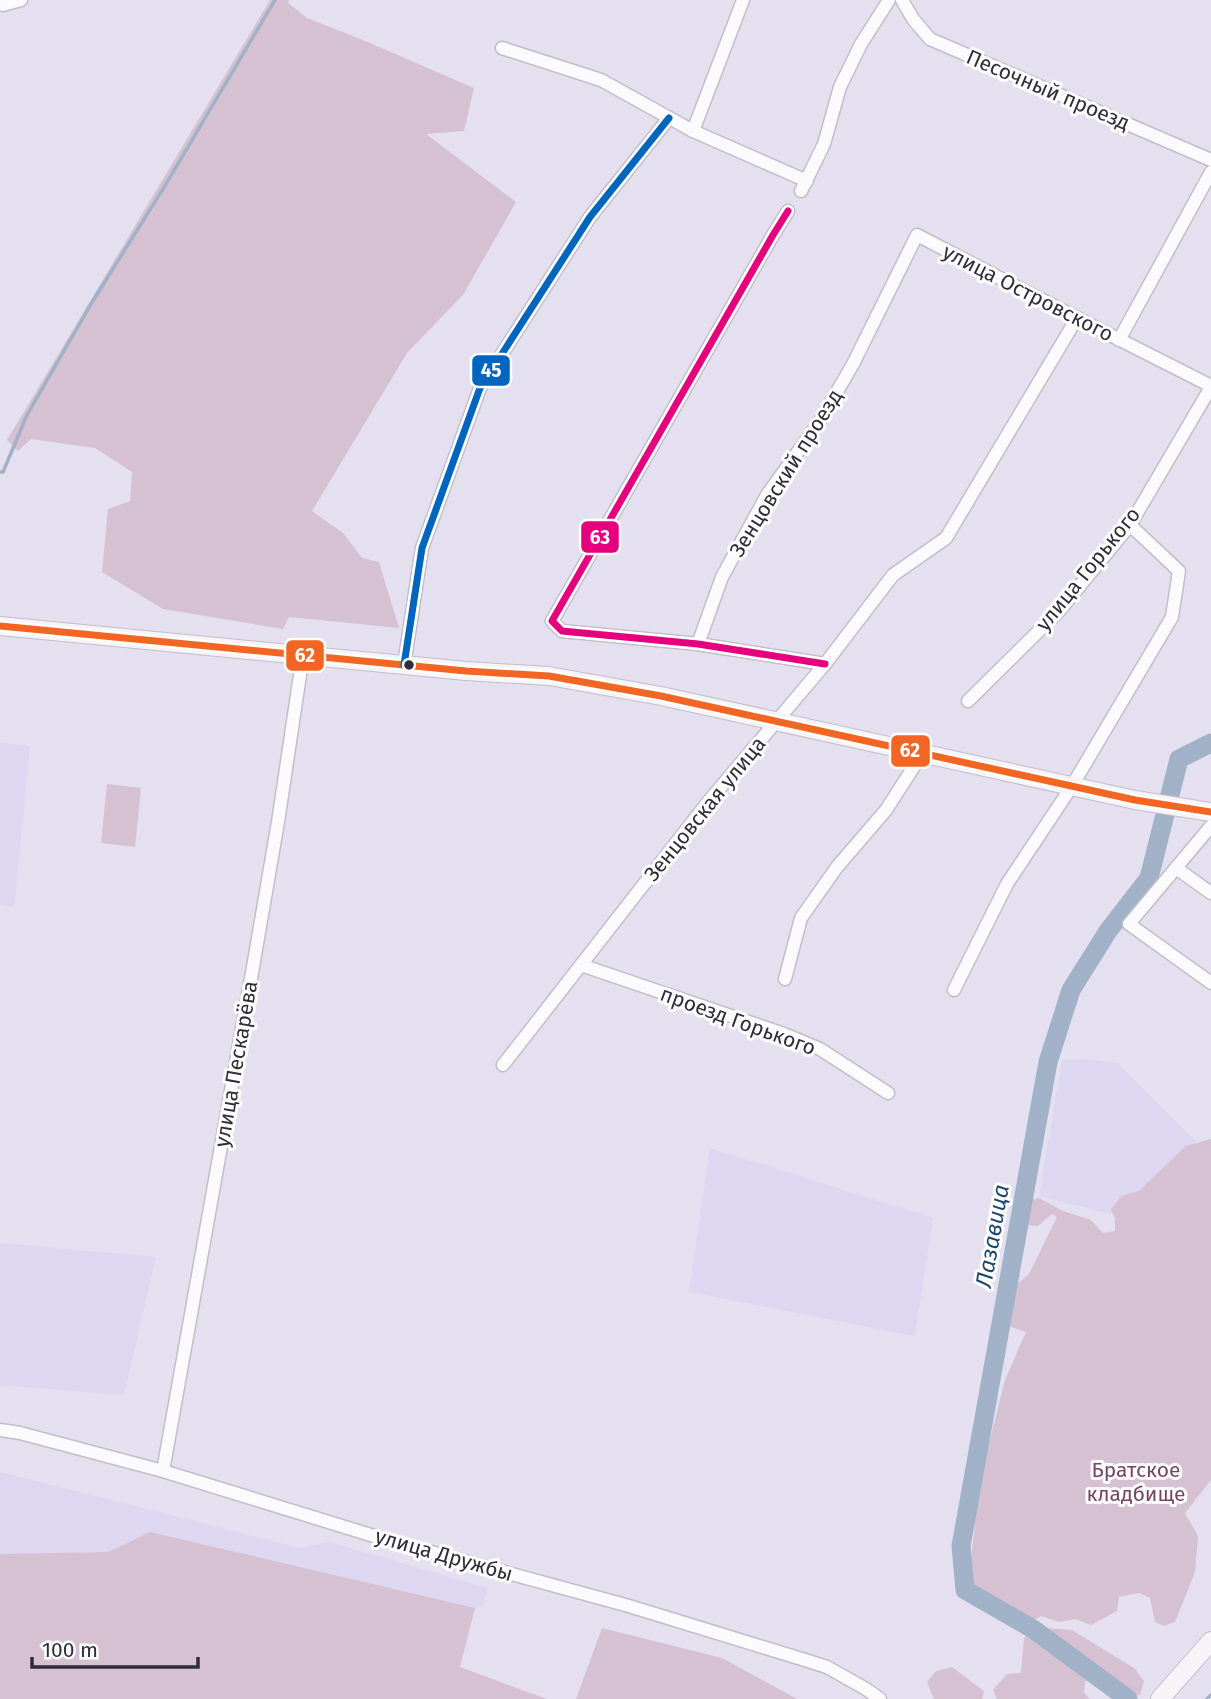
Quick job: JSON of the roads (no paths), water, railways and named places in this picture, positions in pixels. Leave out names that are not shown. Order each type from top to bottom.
[{"type":"main road","points":[[0,626],[404,665],[549,676],[661,696],[1208,816]]},
{"type":"main road","points":[[1160,1699],[1211,1641]]},
{"type":"street","points":[[0,4],[21,0]]},
{"type":"street","points":[[693,131],[743,0]]},
{"type":"street","points":[[502,48],[601,80],[693,131],[804,186],[824,144],[840,86],[861,44],[889,0]]},
{"type":"street","name":"Песочный проезд","points":[[902,0],[913,19],[930,39],[1211,160]]},
{"type":"street","points":[[404,665],[422,548],[480,388],[590,217],[669,118]]},
{"type":"street","points":[[1119,340],[1211,172]]},
{"type":"street","points":[[788,211],[552,621],[562,631],[698,644],[825,664]]},
{"type":"street","name":"улица Островского","points":[[882,306],[917,235],[1211,386]]},
{"type":"street","name":"Зенцовский проезд","points":[[698,644],[722,577],[767,495],[820,421],[882,306]]},
{"type":"street","name":"Зенцовская улица","points":[[503,1065],[708,802],[825,664],[893,575],[946,538],[1077,318]]},
{"type":"street","name":"улица Горького","points":[[968,701],[1059,611],[1130,525],[1211,386]]},
{"type":"street","points":[[954,990],[1007,884],[1072,786],[1172,617],[1179,570],[1130,525]]},
{"type":"street","name":"улица Пескарёва","points":[[163,1471],[249,992],[303,655]]},
{"type":"street","points":[[785,979],[801,918],[837,867],[886,810],[922,754]]},
{"type":"street","points":[[1208,816],[1176,868],[1129,924],[1211,983]]},
{"type":"street","points":[[1176,868],[1211,893]]},
{"type":"street","name":"проезд Горького","points":[[581,965],[784,1034],[820,1049],[888,1093]]},
{"type":"street","name":"улица Дружбы","points":[[0,1430],[163,1471],[387,1540],[629,1606],[827,1667],[880,1699]]},
{"type":"waterway","points":[[0,472],[3,472],[27,415],[91,304],[275,0]]},
{"type":"waterway","name":"Лазавица","points":[[1128,1699],[1033,1629],[965,1590],[961,1546],[1048,1062],[1071,990],[1108,931],[1149,878],[1179,759],[1211,743]]},
{"type":"waterway","points":[[1207,1699],[1211,1695]]},
{"type":"park label","name":"Братское кладбище","points":[[1136,1482]]}]
